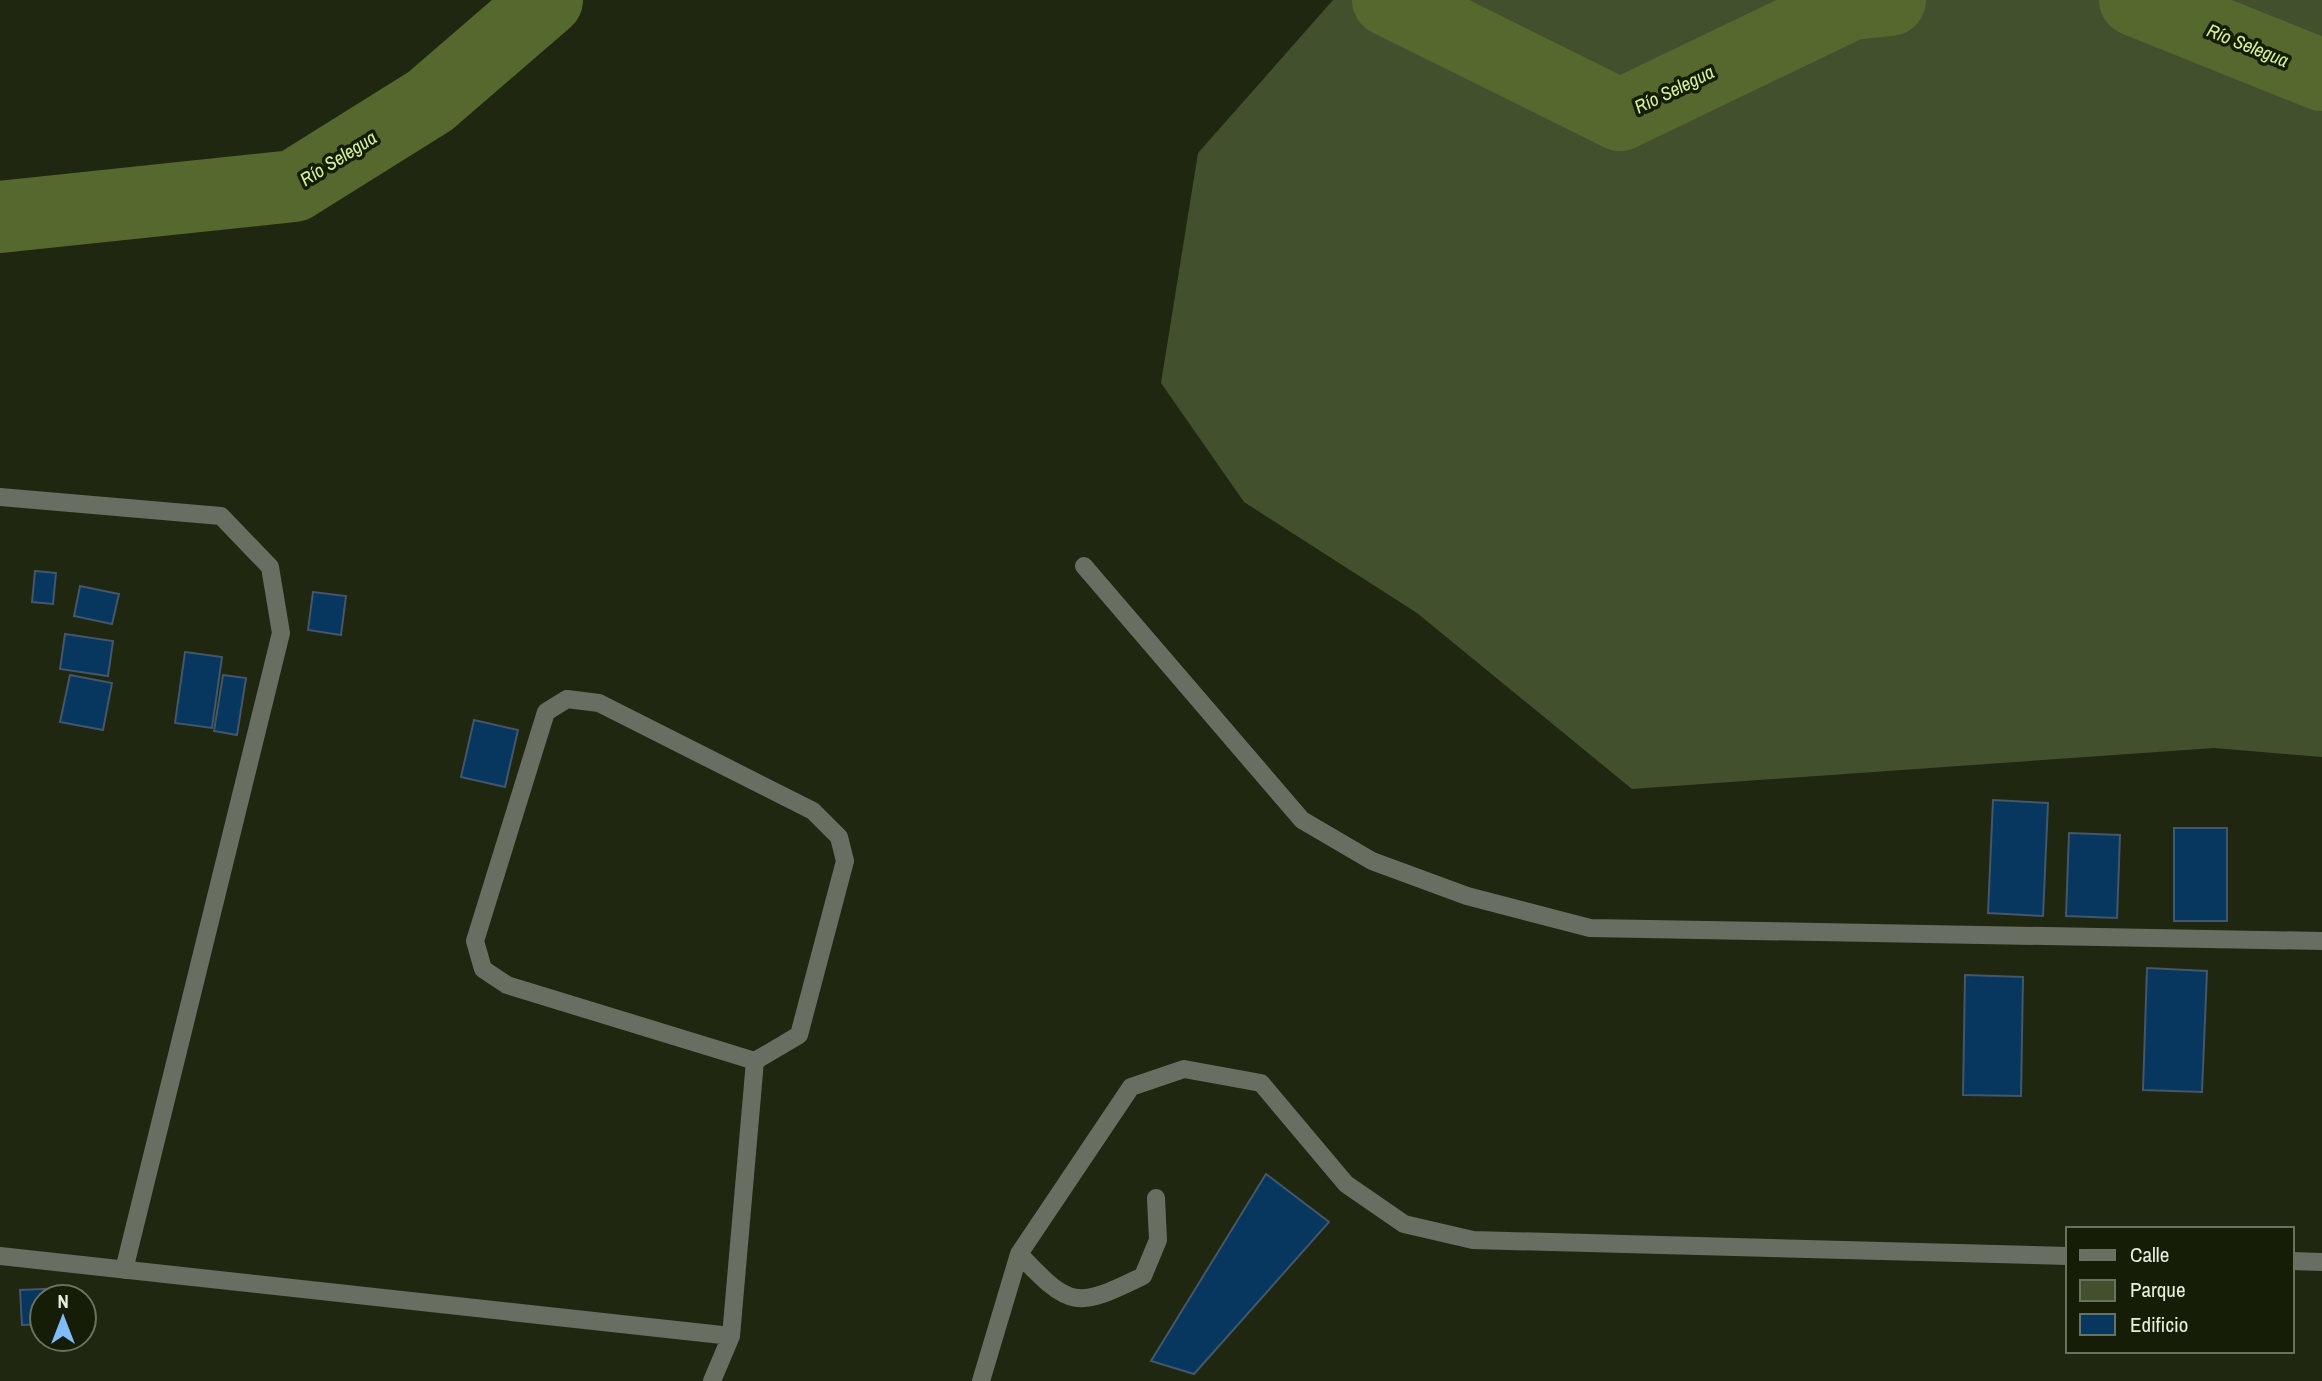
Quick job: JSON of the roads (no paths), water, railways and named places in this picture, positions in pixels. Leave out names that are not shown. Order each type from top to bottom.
[{"type":"street","points":[[0,497],[221,516],[270,567],[281,633],[124,1270]]},
{"type":"street","points":[[1084,566],[1285,804],[1302,820],[1372,861],[1467,896],[1590,928],[2026,933],[2322,941]]},
{"type":"street","points":[[567,699],[599,703],[813,811],[839,837],[845,861],[799,1035],[755,1061],[507,985],[483,969],[475,941],[546,712],[567,699]]},
{"type":"street","points":[[712,1381],[731,1336],[755,1061]]},
{"type":"street","points":[[981,1381],[1019,1254],[1131,1087],[1184,1069],[1261,1083],[1346,1184],[1404,1224],[1473,1240],[2066,1256]]},
{"type":"street","points":[[1019,1254],[1048,1284],[1069,1298],[1104,1296],[1143,1276],[1158,1240],[1156,1198]]},
{"type":"street","points":[[0,1256],[731,1336]]},
{"type":"street","points":[[2294,1261],[2322,1262]]},
{"type":"waterway","name":"Río Selegua","points":[[0,217],[294,186],[430,101],[547,0]]},
{"type":"waterway","name":"Río Selegua","points":[[1388,0],[1620,115],[1851,4],[1890,0]]},
{"type":"waterway","name":"Río Selegua","points":[[2135,0],[2322,75]]}]
